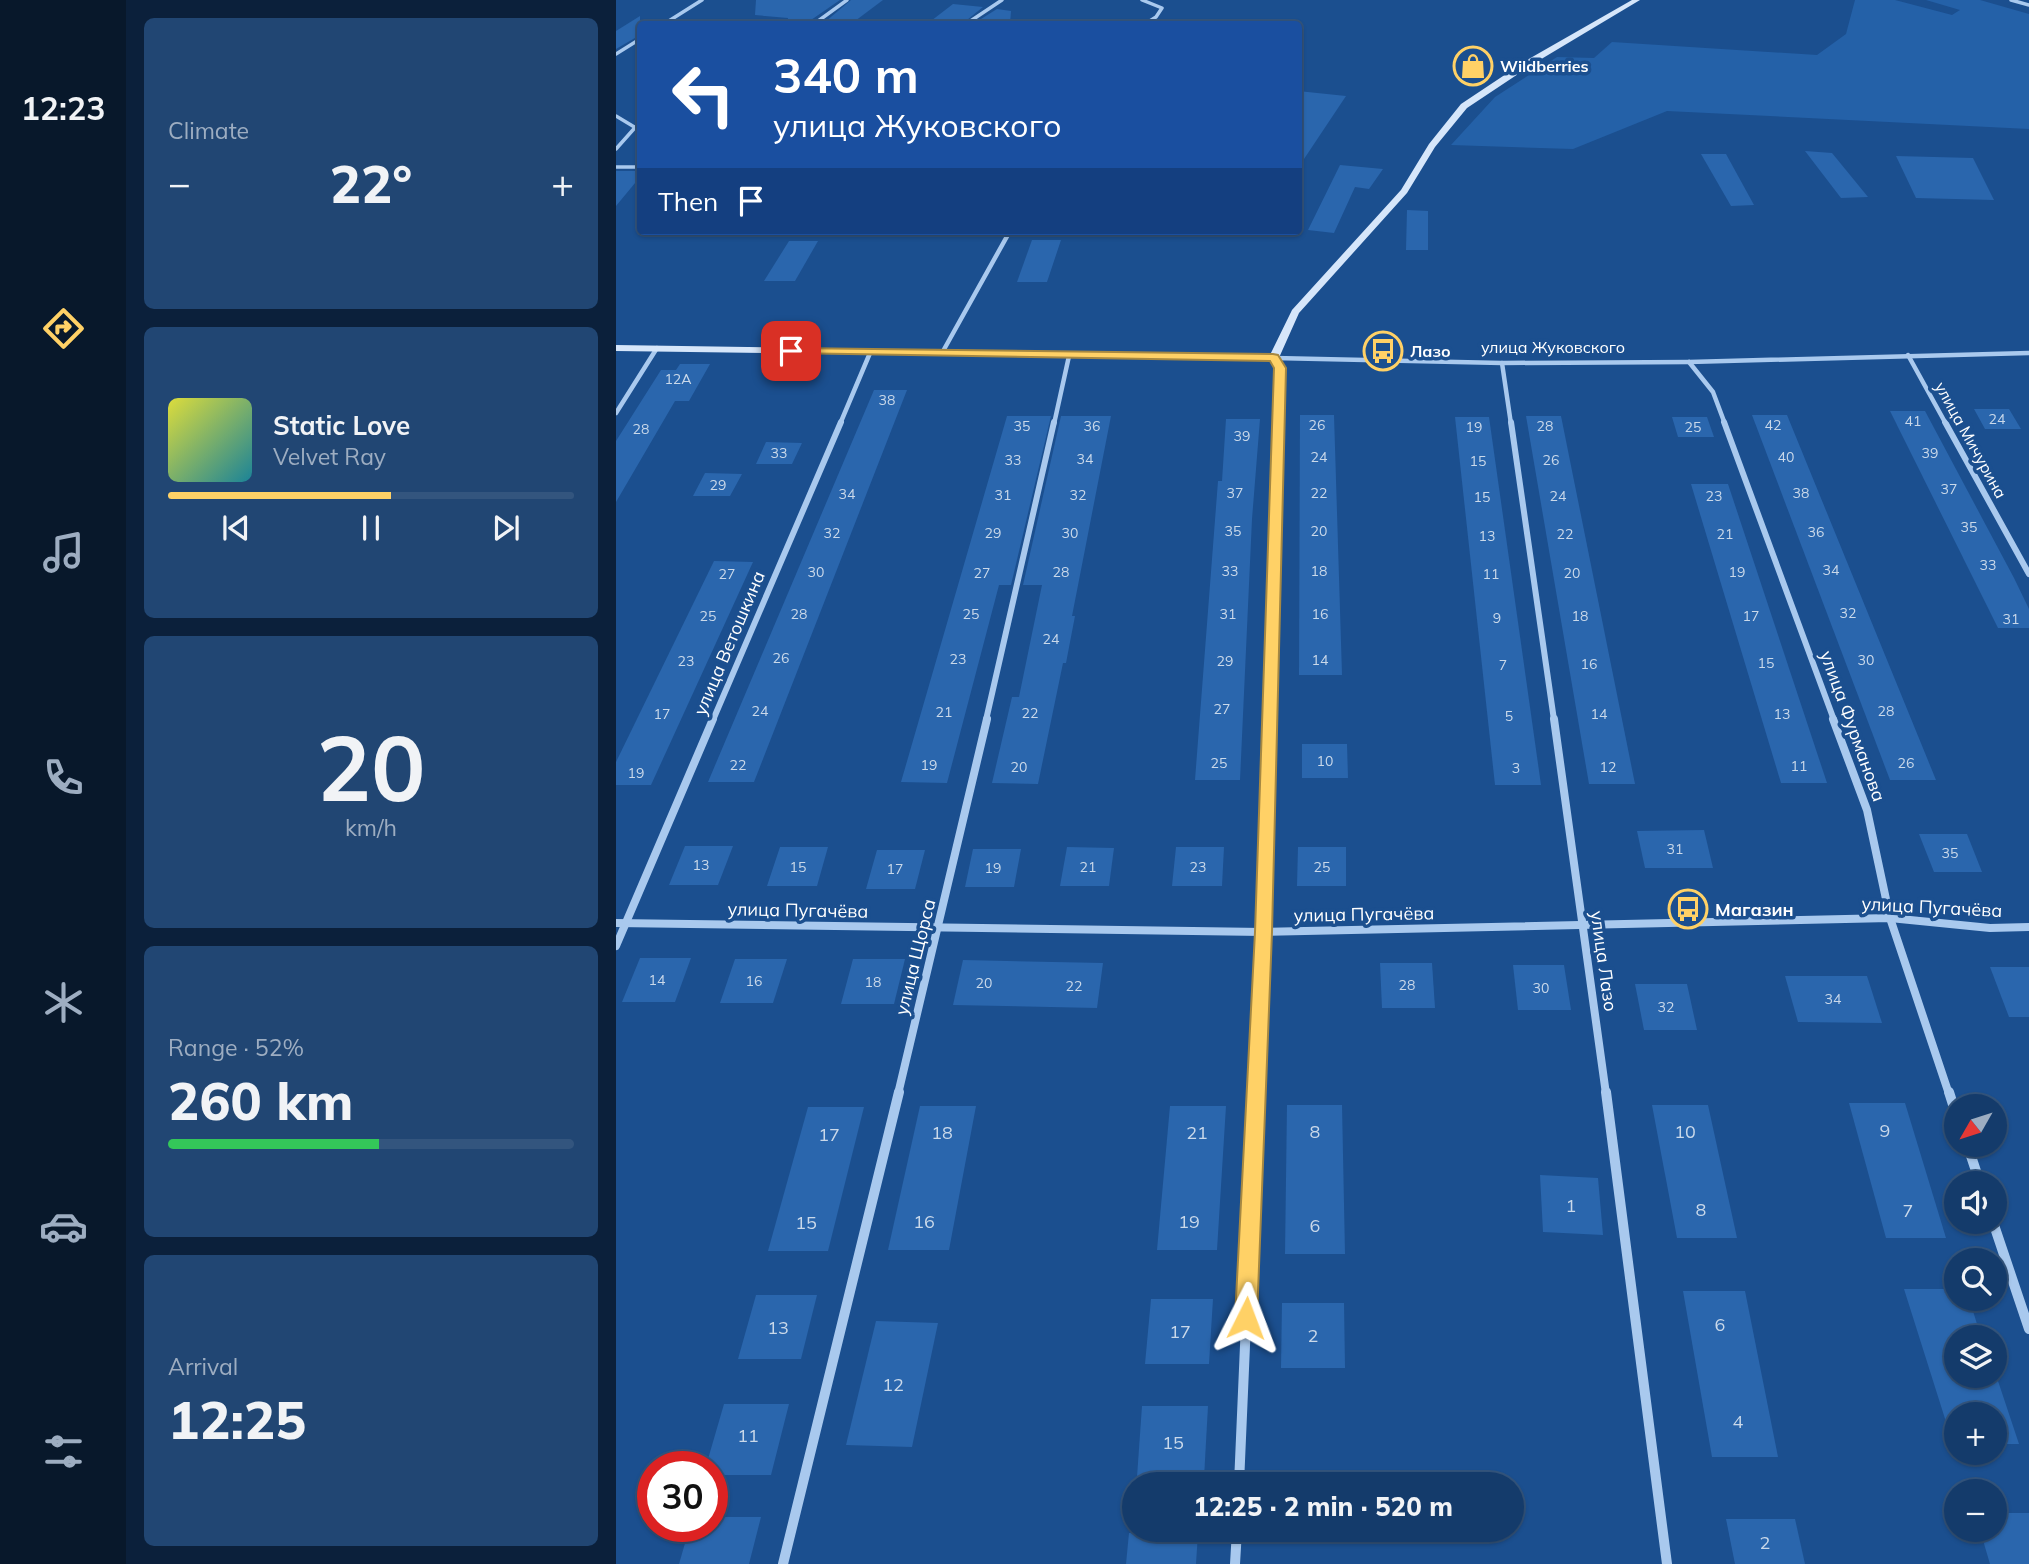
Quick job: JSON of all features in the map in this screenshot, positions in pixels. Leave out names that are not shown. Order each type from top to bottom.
[{"type":"street","points":[[668,21],[702,0]]},
{"type":"street","points":[[818,21],[847,0]]},
{"type":"street","points":[[970,21],[1002,0]]},
{"type":"street","points":[[1142,0],[1162,8],[1150,21]]},
{"type":"street","points":[[1240,1472],[1263,932],[1280,368],[1273,358],[1295,312],[1324,276],[1404,191],[1432,146],[1464,106],[1530,62],[1637,0]]},
{"type":"street","points":[[2011,0],[2029,5]]},
{"type":"street","points":[[616,55],[637,41]]},
{"type":"street","points":[[616,116],[636,128],[616,149]]},
{"type":"street","points":[[616,167],[637,167]]},
{"type":"street","points":[[942,353],[1008,235]]},
{"type":"street","name":"улица Жуковского","points":[[616,348],[1502,363],[1689,362],[2029,353]]},
{"type":"street","points":[[616,413],[657,348]]},
{"type":"street","name":"улица Ветошкина","points":[[616,946],[870,353]]},
{"type":"street","name":"улица Мичурина","points":[[1908,355],[2029,574]]},
{"type":"street","name":"улица Щорса","points":[[783,1564],[939,929],[1069,356]]},
{"type":"street","name":"улица Фурманова","points":[[1689,362],[1713,392],[1867,810],[1890,918],[1949,1094]]},
{"type":"street","name":"улица Лазо","points":[[1502,363],[1584,925],[1667,1564]]},
{"type":"street","name":"улица Пугачёва","points":[[616,923],[1263,932],[1890,918],[1990,928],[2029,927]]},
{"type":"street","points":[[1997,1234],[2029,1329]]},
{"type":"street","points":[[1235,1564],[1236,1542]]},
{"type":"shaded area","points":[[1855,0],[1895,0],[1952,15],[1960,10],[1926,0],[1980,0],[2029,14],[2029,129],[1667,111],[1573,149],[1451,145],[1495,97],[1557,57],[1594,58],[1612,42],[1817,55],[1846,34]]},
{"type":"building","points":[[756,0],[840,0],[811,20],[788,21],[788,18],[755,15]]},
{"type":"building","points":[[851,0],[883,0],[855,21],[826,21]]},
{"type":"building","points":[[953,4],[983,7],[966,21],[931,21]]},
{"type":"building","points":[[997,9],[1011,11],[1010,21],[978,21]]},
{"type":"building","points":[[640,16],[640,21],[637,21],[637,37],[616,49],[616,31]]},
{"type":"building","points":[[1302,91],[1346,96],[1302,162]]},
{"type":"building","points":[[1805,151],[1832,153],[1868,197],[1841,198]]},
{"type":"building","points":[[1701,154],[1726,154],[1754,205],[1731,206]]},
{"type":"building","points":[[1896,156],[1973,158],[1994,200],[1916,198]]},
{"type":"building","points":[[1340,165],[1383,169],[1369,189],[1355,187],[1334,233],[1308,230]]},
{"type":"building","points":[[616,171],[637,171],[637,181],[616,206]]},
{"type":"building","points":[[1407,210],[1428,211],[1428,250],[1406,250]]},
{"type":"building","points":[[1032,240],[1061,240],[1047,282],[1017,282]]},
{"type":"building","points":[[789,241],[818,241],[795,281],[764,281]]},
{"type":"building","points":[[680,364],[710,364],[689,401],[675,401],[616,502],[616,441],[661,370],[676,370]]},
{"type":"building","points":[[874,390],[907,390],[754,782],[708,782]]},
{"type":"building","points":[[1974,409],[2009,409],[2021,429],[1985,429]]},
{"type":"building","points":[[1890,411],[1925,411],[2029,609],[2029,628],[1998,628]]},
{"type":"building","points":[[1300,415],[1334,415],[1342,675],[1299,675]]},
{"type":"building","points":[[1752,415],[1787,415],[1936,780],[1890,780]]},
{"type":"building","points":[[1007,416],[1051,416],[1011,585],[999,585],[947,783],[901,782]]},
{"type":"building","points":[[1061,416],[1111,416],[1072,616],[1075,616],[1038,784],[992,783],[1012,697],[1019,697],[1042,585],[1023,585]]},
{"type":"building","points":[[1526,416],[1561,416],[1635,784],[1589,784]]},
{"type":"building","points":[[1455,417],[1489,417],[1541,785],[1495,785]]},
{"type":"building","points":[[1672,417],[1707,417],[1714,437],[1678,437]]},
{"type":"building","points":[[1226,419],[1260,419],[1252,519],[1240,780],[1195,780],[1218,481],[1222,481]]},
{"type":"building","points":[[766,442],[802,443],[792,464],[756,464]]},
{"type":"building","points":[[705,473],[742,474],[730,496],[693,496]]},
{"type":"building","points":[[1691,484],[1728,484],[1827,783],[1781,783]]},
{"type":"building","points":[[714,561],[753,562],[651,785],[616,785],[616,762]]},
{"type":"building","points":[[1302,744],[1347,744],[1348,778],[1302,778]]},
{"type":"building","points":[[1704,830],[1713,868],[1645,868],[1637,831]]},
{"type":"building","points":[[1919,834],[1967,834],[1982,872],[1934,872]]},
{"type":"building","points":[[685,846],[733,846],[718,885],[669,885]]},
{"type":"building","points":[[780,847],[828,847],[817,886],[767,886]]},
{"type":"building","points":[[1067,847],[1114,848],[1109,886],[1060,886]]},
{"type":"building","points":[[1176,847],[1224,847],[1222,886],[1172,886]]},
{"type":"building","points":[[1298,847],[1346,847],[1346,886],[1297,886]]},
{"type":"building","points":[[973,849],[1021,849],[1014,887],[965,887]]},
{"type":"building","points":[[877,850],[925,850],[915,889],[866,889]]},
{"type":"building","points":[[640,958],[691,958],[675,1002],[622,1002]]},
{"type":"building","points":[[735,959],[787,959],[773,1003],[720,1003]]},
{"type":"building","points":[[853,959],[905,959],[894,1004],[841,1004]]},
{"type":"building","points":[[963,960],[1103,963],[1097,1008],[953,1005]]},
{"type":"building","points":[[1380,963],[1432,963],[1435,1008],[1382,1008]]},
{"type":"building","points":[[1513,965],[1564,965],[1571,1010],[1518,1010]]},
{"type":"building","points":[[1990,967],[2029,967],[2029,1017],[2009,1017]]},
{"type":"building","points":[[1785,976],[1867,976],[1882,1023],[1798,1022]]},
{"type":"building","points":[[1635,984],[1687,984],[1697,1030],[1644,1030]]},
{"type":"building","points":[[1849,1103],[1905,1103],[1946,1238],[1886,1238]]},
{"type":"building","points":[[1287,1105],[1342,1105],[1345,1254],[1285,1254]]},
{"type":"building","points":[[1652,1105],[1708,1105],[1737,1238],[1677,1238]]},
{"type":"building","points":[[920,1106],[976,1106],[949,1250],[888,1250]]},
{"type":"building","points":[[1170,1106],[1226,1106],[1217,1250],[1157,1250]]},
{"type":"building","points":[[808,1107],[864,1107],[828,1251],[768,1251]]},
{"type":"building","points":[[1540,1175],[1598,1178],[1603,1235],[1543,1232]]},
{"type":"building","points":[[1904,1289],[1944,1289],[1944,1311],[1973,1311],[1977,1325],[1944,1325],[1944,1388],[2000,1388],[2005,1402],[1944,1402],[1944,1416]]},
{"type":"building","points":[[1683,1291],[1745,1291],[1778,1457],[1712,1457]]},
{"type":"building","points":[[756,1295],[817,1295],[801,1359],[738,1359]]},
{"type":"building","points":[[1151,1299],[1213,1299],[1209,1364],[1145,1364]]},
{"type":"building","points":[[1282,1303],[1344,1303],[1345,1368],[1281,1368]]},
{"type":"building","points":[[876,1321],[938,1323],[912,1447],[846,1445]]},
{"type":"building","points":[[724,1404],[789,1404],[771,1475],[728,1475],[728,1451],[710,1451]]},
{"type":"building","points":[[1142,1406],[1208,1406],[1204,1472],[1137,1472]]},
{"type":"building","points":[[2007,1408],[2019,1444],[2007,1444]]},
{"type":"building","points":[[2007,1513],[2029,1513],[2029,1564],[1990,1564],[1984,1542],[2007,1542]]},
{"type":"building","points":[[728,1517],[761,1517],[749,1564],[679,1564],[685,1542],[728,1542]]},
{"type":"building","points":[[1726,1519],[1795,1519],[1805,1564],[1735,1564]]},
{"type":"building","points":[[1128,1542],[1197,1542],[1196,1564],[1126,1564]]},
{"type":"place","name":"Wildberries","points":[[1473,66]]},
{"type":"place","name":"Лазо","points":[[1383,351]]},
{"type":"place","name":"Магазин","points":[[1688,909]]},
{"type":"route","points":[[791,351],[1273,358],[1280,368],[1263,932],[1246,1318]]}]
